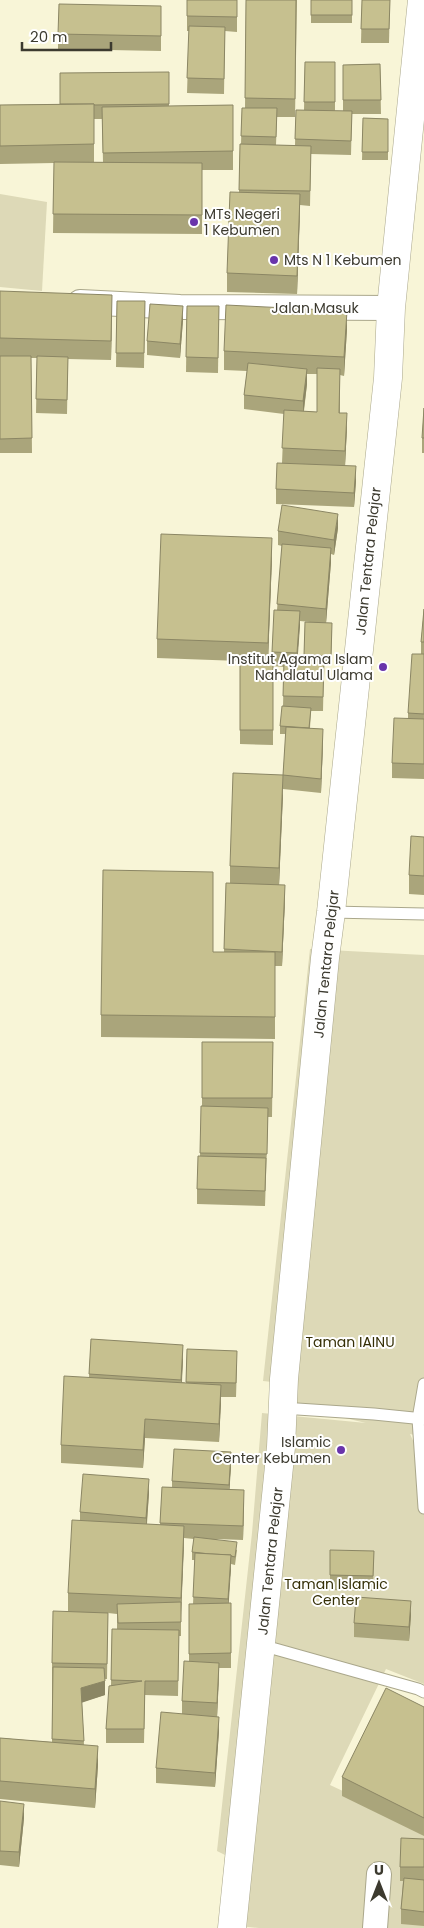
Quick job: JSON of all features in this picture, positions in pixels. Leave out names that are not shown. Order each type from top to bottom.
[{"type":"main road","name":"Jalan Tentara Pelajar","points":[[232,1928],[281,1447],[282,1408],[323,977],[332,912],[388,378],[391,308],[422,0]]},
{"type":"street","name":"Jalan Masuk","points":[[56,301],[180,307],[391,308]]},
{"type":"street","points":[[375,1928],[379,1874]]},
{"type":"lane","points":[[332,912],[424,914]]},
{"type":"lane","points":[[424,1384],[421,1419],[424,1508]]},
{"type":"lane","points":[[282,1408],[421,1419]]},
{"type":"lane","points":[[261,1645],[424,1692]]},
{"type":"green space","points":[[0,194],[47,202],[42,291],[0,287]]},
{"type":"green space","name":"Islamic Center Kebumen","points":[[310,949],[424,955],[424,1437],[410,1434],[424,1465],[424,1684],[386,1669],[330,1785],[424,1829],[424,1928],[259,1928],[219,1924],[225,1855],[217,1851],[252,1533],[262,1413],[366,1423],[270,1400],[272,1382],[263,1381]]},
{"type":"building","points":[[187,0],[237,0],[237,17],[187,16]]},
{"type":"building","points":[[246,0],[296,0],[295,99],[245,98]]},
{"type":"building","points":[[311,0],[352,0],[352,15],[311,15]]},
{"type":"building","points":[[362,0],[390,0],[389,29],[361,29]]},
{"type":"building","points":[[59,4],[161,6],[161,36],[58,34]]},
{"type":"building","points":[[189,26],[225,27],[224,79],[187,78]]},
{"type":"building","points":[[305,62],[335,62],[335,102],[304,102]]},
{"type":"building","points":[[380,64],[381,100],[343,100],[343,65]]},
{"type":"building","points":[[169,72],[169,104],[60,104],[60,73]]},
{"type":"building","points":[[94,104],[94,144],[0,146],[0,105]]},
{"type":"building","points":[[233,105],[233,151],[103,153],[102,107]]},
{"type":"building","points":[[242,108],[277,108],[276,137],[241,136]]},
{"type":"building","points":[[296,110],[352,111],[351,141],[295,139]]},
{"type":"building","points":[[363,118],[388,119],[388,152],[362,152]]},
{"type":"building","points":[[240,144],[311,146],[310,191],[239,190]]},
{"type":"building","points":[[54,162],[202,163],[202,215],[53,214]]},
{"type":"building","points":[[230,192],[300,194],[297,276],[227,273]]},
{"type":"building","points":[[0,291],[112,295],[111,341],[0,338]]},
{"type":"building","points":[[117,301],[145,301],[144,353],[116,353]]},
{"type":"building","points":[[150,304],[183,306],[180,344],[147,341]]},
{"type":"building","points":[[226,305],[347,311],[344,357],[224,351]]},
{"type":"building","points":[[187,306],[219,306],[218,358],[186,357]]},
{"type":"building","points":[[0,356],[31,356],[32,438],[0,439]]},
{"type":"building","points":[[37,356],[68,357],[67,400],[36,399]]},
{"type":"building","points":[[248,363],[307,369],[303,401],[244,395]]},
{"type":"building","points":[[317,368],[340,369],[339,413],[347,413],[345,451],[282,448],[284,410],[317,412]]},
{"type":"building","points":[[424,408],[424,438],[422,438]]},
{"type":"building","points":[[277,463],[356,466],[354,493],[276,489]]},
{"type":"building","points":[[282,505],[338,514],[334,540],[278,531]]},
{"type":"building","points":[[161,534],[272,538],[268,643],[157,639]]},
{"type":"building","points":[[282,544],[331,548],[326,609],[277,604]]},
{"type":"building","points":[[424,609],[424,642],[421,642]]},
{"type":"building","points":[[274,610],[300,611],[297,653],[272,652]]},
{"type":"building","points":[[305,622],[332,623],[331,656],[304,655]]},
{"type":"building","points":[[412,654],[424,654],[424,714],[408,713]]},
{"type":"building","points":[[240,659],[273,659],[273,730],[240,730]]},
{"type":"building","points":[[284,660],[324,661],[323,697],[283,696]]},
{"type":"building","points":[[282,706],[311,708],[309,728],[280,726]]},
{"type":"building","points":[[394,718],[424,719],[424,764],[392,763]]},
{"type":"building","points":[[286,727],[323,729],[321,779],[283,775]]},
{"type":"building","points":[[233,773],[283,775],[279,868],[230,866]]},
{"type":"building","points":[[411,836],[424,837],[424,876],[409,875]]},
{"type":"building","points":[[103,870],[213,872],[213,952],[275,952],[275,1017],[101,1015]]},
{"type":"building","points":[[226,883],[285,885],[282,952],[224,949]]},
{"type":"building","points":[[202,1042],[273,1042],[272,1098],[202,1098]]},
{"type":"building","points":[[201,1106],[268,1108],[267,1154],[200,1153]]},
{"type":"building","points":[[198,1156],[266,1158],[265,1191],[197,1189]]},
{"type":"building","points":[[91,1339],[183,1345],[181,1380],[89,1374]]},
{"type":"building","points":[[187,1349],[237,1351],[236,1383],[186,1382]]},
{"type":"building","points":[[64,1376],[221,1385],[219,1424],[145,1419],[143,1450],[61,1445]]},
{"type":"building","points":[[174,1449],[231,1452],[229,1485],[172,1481]]},
{"type":"building","points":[[83,1474],[149,1479],[146,1518],[80,1512]]},
{"type":"building","points":[[162,1487],[244,1490],[243,1526],[160,1523]]},
{"type":"building","points":[[72,1520],[184,1526],[181,1598],[68,1593]]},
{"type":"building","points":[[194,1537],[237,1542],[235,1557],[231,1555],[192,1552]]},
{"type":"building","points":[[330,1550],[374,1551],[373,1576],[330,1575]]},
{"type":"building","points":[[195,1553],[231,1555],[228,1599],[193,1597]]},
{"type":"building","points":[[356,1597],[411,1601],[409,1627],[354,1623]]},
{"type":"building","points":[[181,1602],[181,1622],[118,1623],[117,1604]]},
{"type":"building","points":[[231,1603],[231,1653],[189,1654],[189,1604]]},
{"type":"building","points":[[53,1611],[108,1613],[107,1664],[52,1663]]},
{"type":"building","points":[[112,1629],[179,1630],[178,1681],[145,1681],[144,1729],[106,1729],[109,1686],[142,1681],[111,1680]]},
{"type":"building","points":[[184,1661],[219,1663],[217,1703],[182,1701]]},
{"type":"building","points":[[53,1667],[104,1668],[105,1681],[81,1688],[84,1741],[52,1739]]},
{"type":"building","points":[[386,1688],[424,1707],[424,1818],[342,1777]]},
{"type":"building","points":[[161,1712],[219,1717],[215,1773],[156,1768]]},
{"type":"building","points":[[0,1738],[98,1746],[95,1789],[0,1781]]},
{"type":"building","points":[[0,1801],[24,1804],[19,1852],[0,1851]]},
{"type":"building","points":[[401,1838],[424,1839],[424,1867],[400,1867]]},
{"type":"building","points":[[404,1878],[424,1880],[424,1912],[401,1909]]},
{"type":"place","name":"MTs Negeri 1 Kebumen","points":[[194,222]]},
{"type":"place","name":"Mts N 1 Kebumen","points":[[274,260]]},
{"type":"place","name":"Institut Agama Islam Nahdlatul Ulama","points":[[383,667]]},
{"type":"place","name":"Islamic Center Kebumen","points":[[341,1450]]},
{"type":"park label","name":"Taman IAINU","points":[[350,1342]]},
{"type":"park label","name":"Taman Islamic Center","points":[[336,1592]]}]
